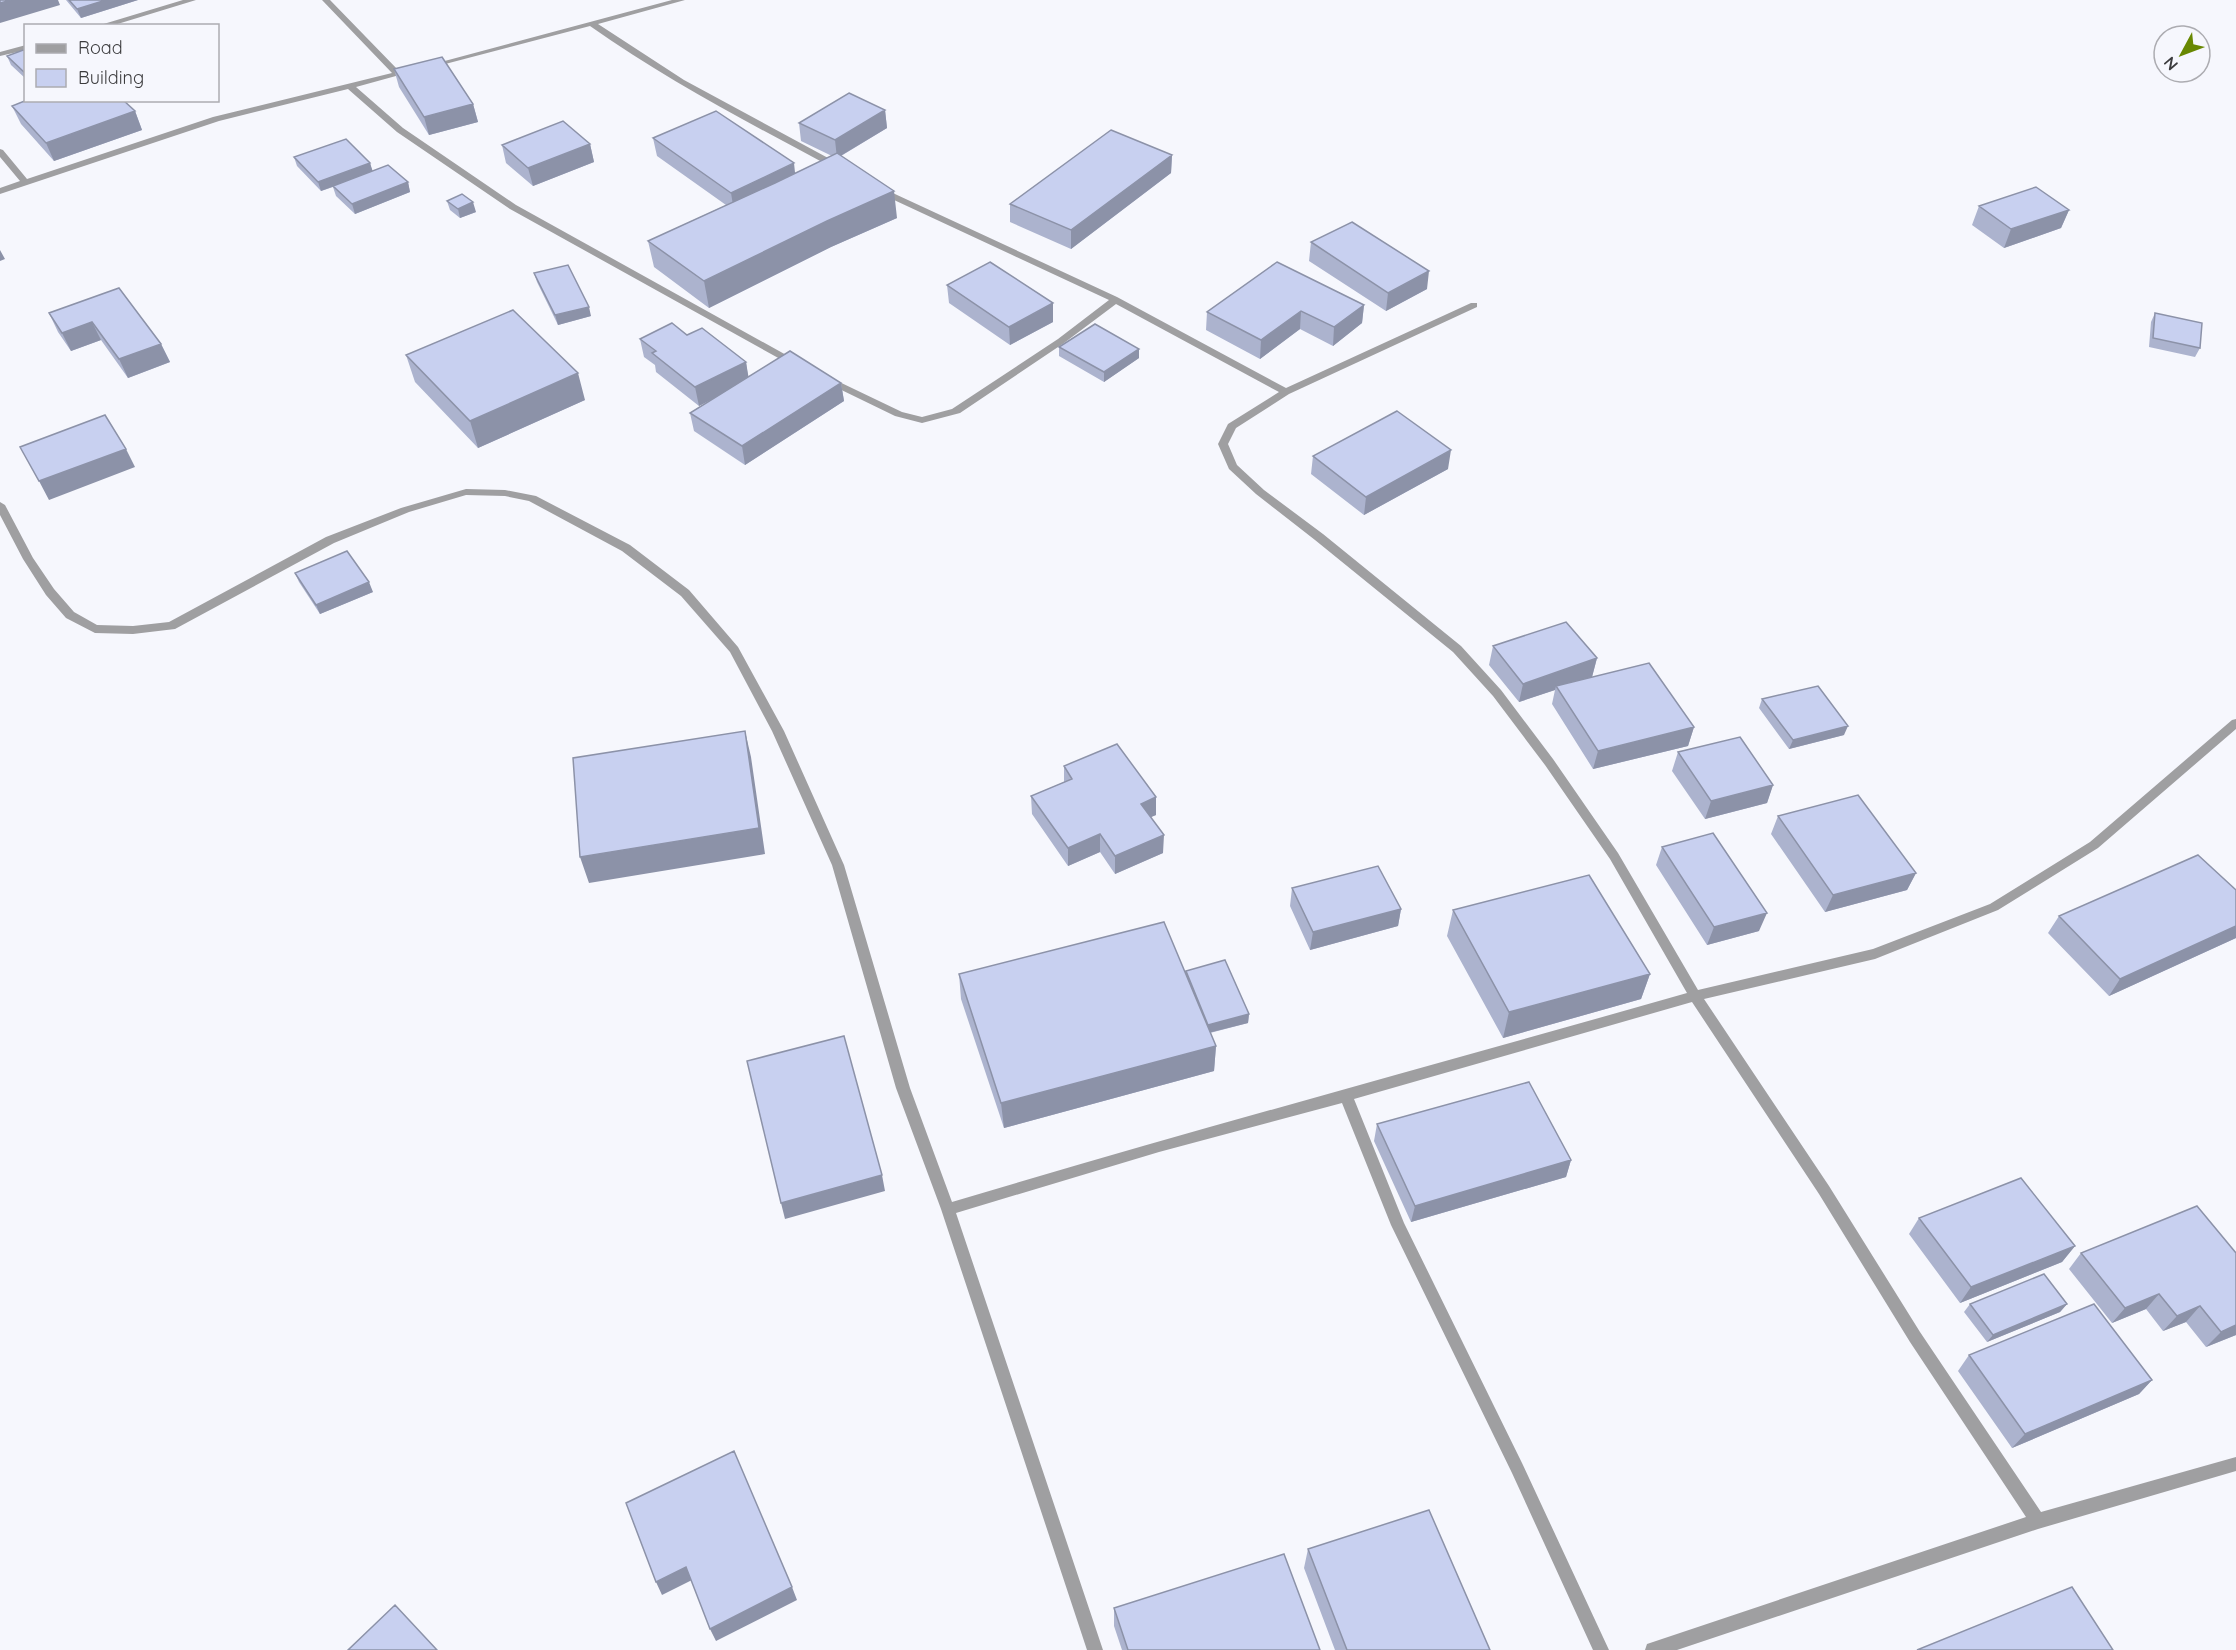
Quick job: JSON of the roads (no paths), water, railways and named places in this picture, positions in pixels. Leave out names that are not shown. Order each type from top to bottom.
[{"type":"street","points":[[108,24],[192,0]]},
{"type":"street","points":[[326,0],[397,74]]},
{"type":"street","points":[[0,191],[216,119],[351,87],[681,0]]},
{"type":"street","points":[[591,23],[626,49],[697,91],[842,170]]},
{"type":"street","points":[[0,54],[24,48]]},
{"type":"street","points":[[351,87],[400,130],[513,207],[805,369]]},
{"type":"street","points":[[0,152],[25,183]]},
{"type":"street","points":[[871,185],[962,231],[1023,256],[1115,300],[1286,392]]},
{"type":"street","points":[[815,374],[899,414],[922,420],[956,411],[1061,341],[1115,300]]},
{"type":"street","points":[[1474,305],[1286,392],[1232,426],[1223,444],[1233,467],[1260,492],[1457,649],[1497,693],[1549,762],[1614,856],[1695,996],[1824,1190],[1915,1337],[2038,1521]]},
{"type":"street","points":[[0,506],[24,551],[50,591],[70,615],[95,629],[133,630],[171,626],[330,540],[405,510],[466,492],[505,493],[532,498],[626,548],[685,593],[734,650],[778,731],[838,865],[903,1088],[948,1209],[1095,1650]]},
{"type":"street","points":[[948,1209],[1159,1146],[1346,1096],[1695,996],[1875,954],[1994,907],[2094,845],[2236,723]]},
{"type":"street","points":[[1346,1096],[1398,1225],[1517,1468],[1601,1650]]},
{"type":"street","points":[[1653,1650],[2038,1521],[2236,1464]]}]
